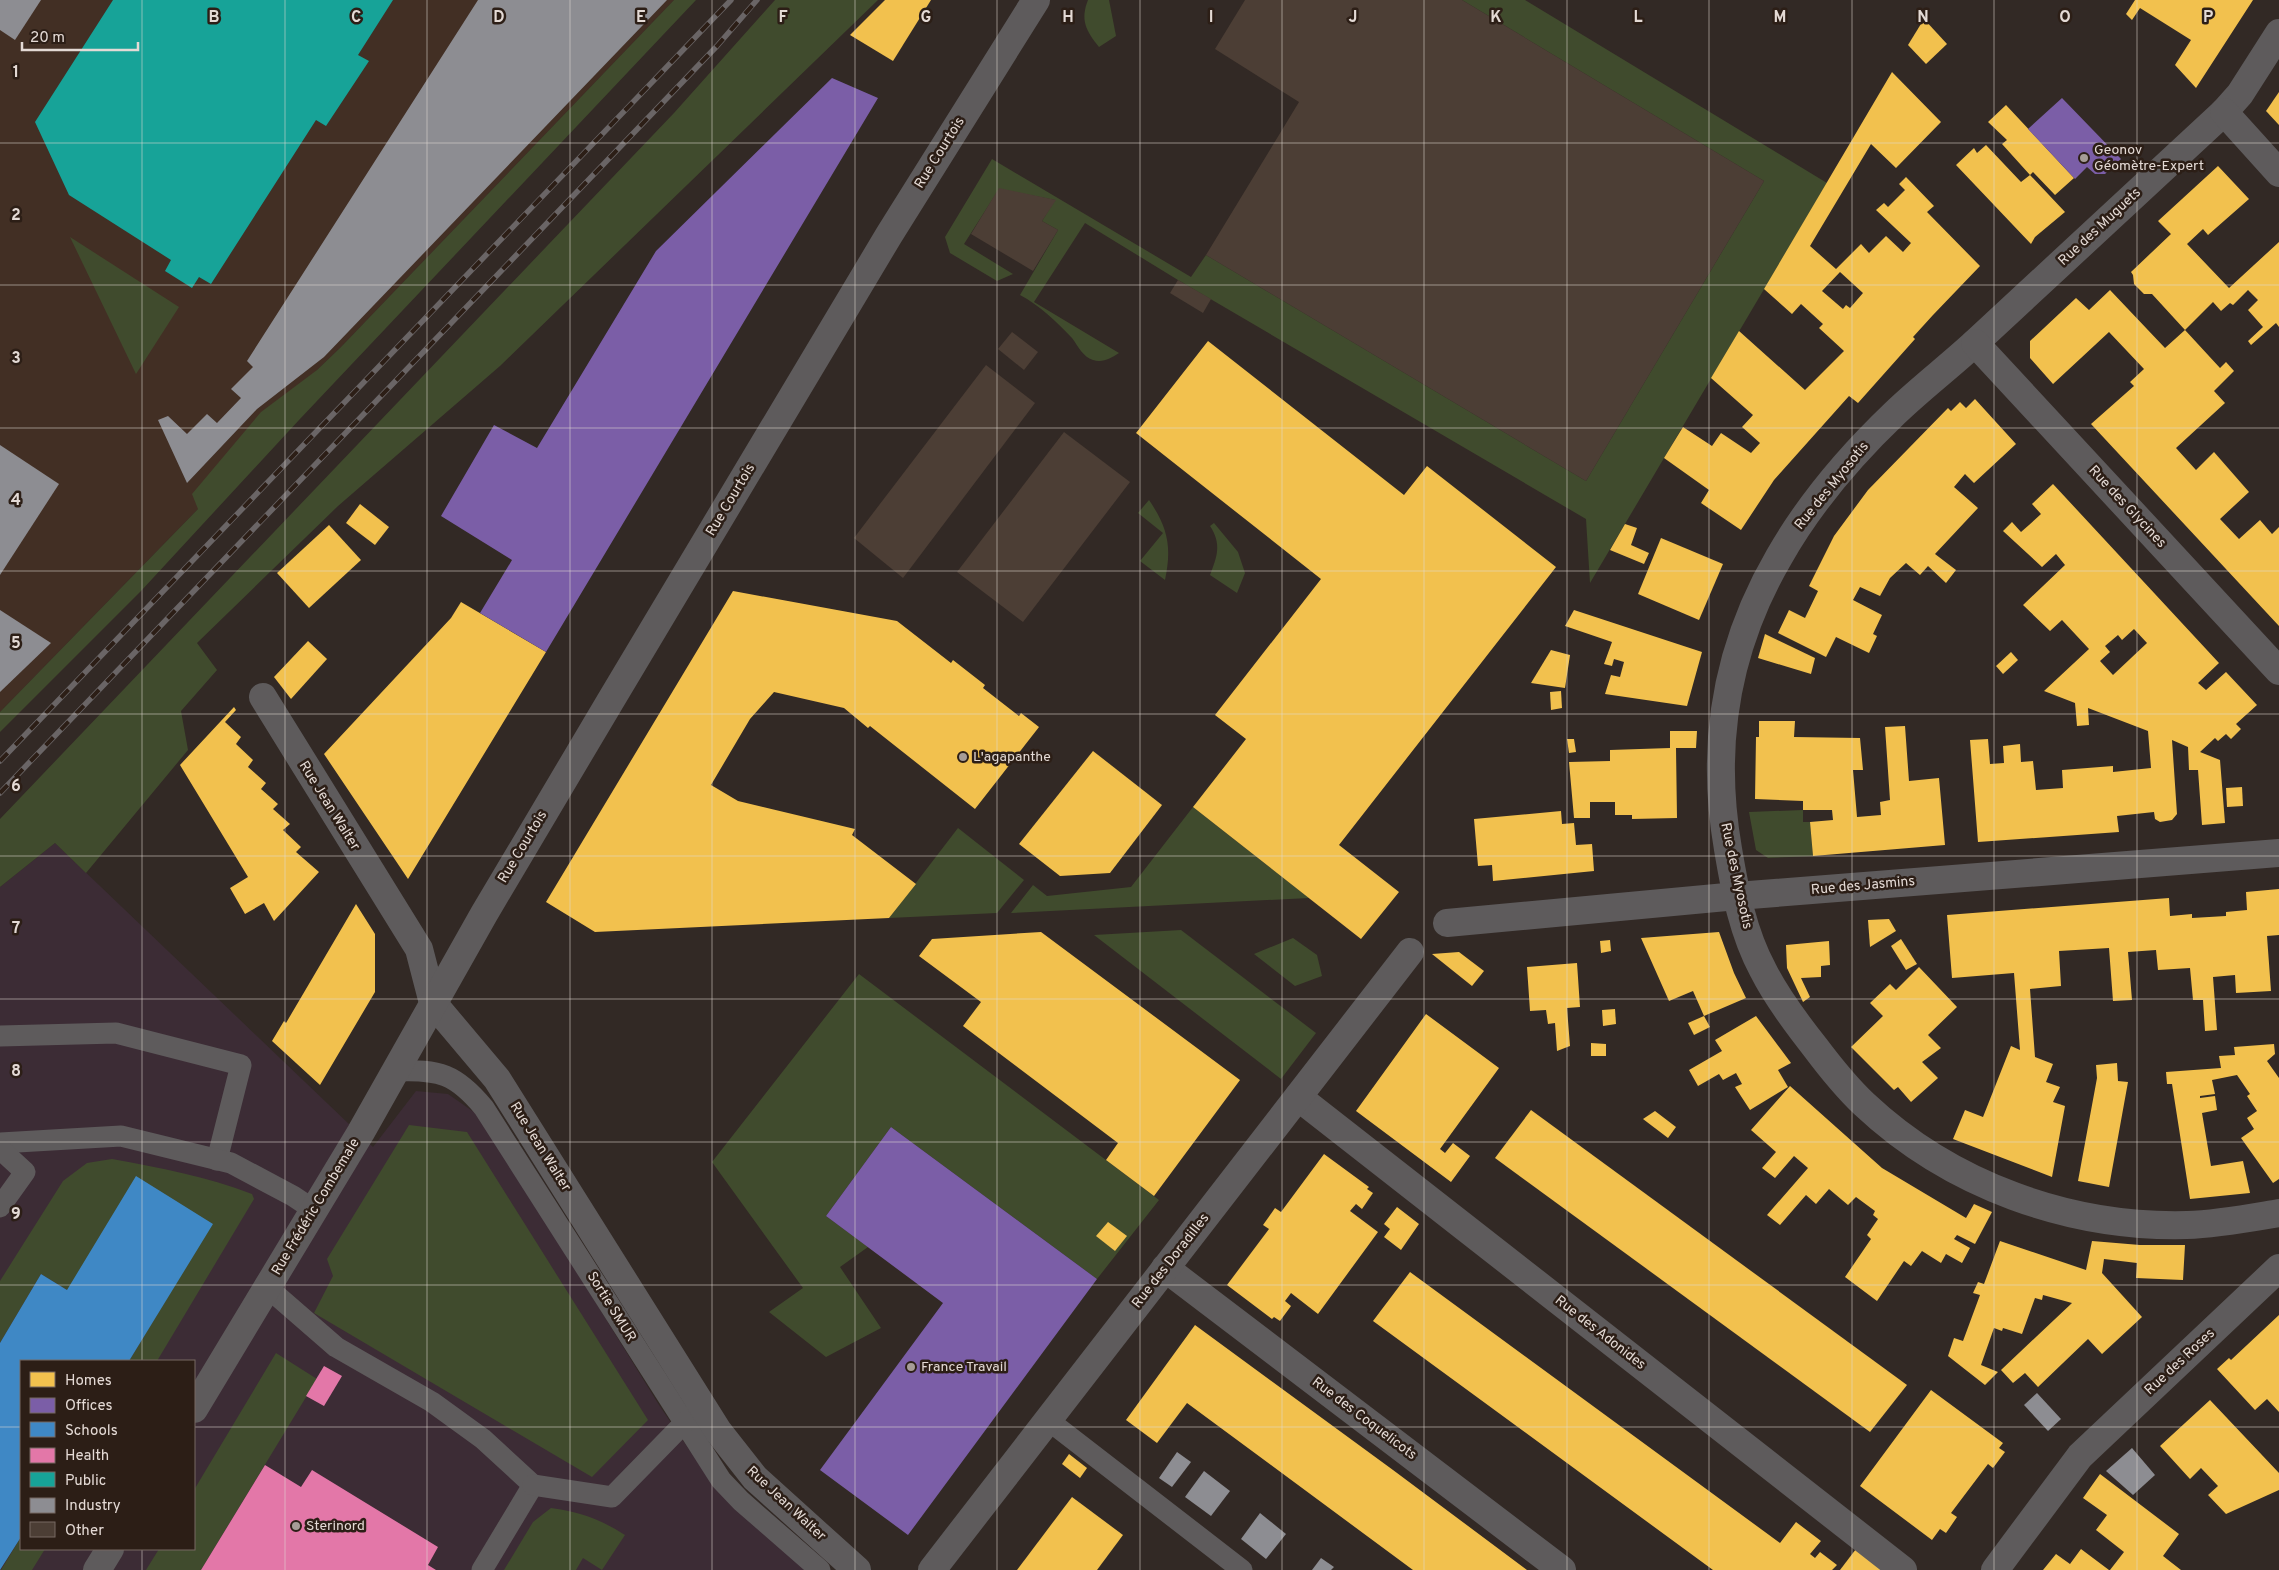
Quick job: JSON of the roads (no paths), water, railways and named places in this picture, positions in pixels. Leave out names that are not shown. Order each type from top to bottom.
[{"type":"street","name":"Rue Courtois","points":[[433,1003],[499,888],[889,235],[1036,0]]},
{"type":"street","name":"Rue des Muguets","points":[[1975,343],[2224,112],[2240,94],[2279,33]]},
{"type":"street","points":[[2224,112],[2279,172]]},
{"type":"street","name":"Rue des Glycines","points":[[1975,343],[2279,671]]},
{"type":"street","name":"Rue des Myosotis","points":[[1975,343],[1895,413],[1845,467],[1796,530],[1778,558],[1761,593],[1736,656],[1722,722],[1720,758],[1724,820],[1737,896],[1750,940],[1764,973],[1779,998],[1822,1057],[1844,1083],[1883,1121],[1935,1159],[1958,1172],[2019,1198],[2081,1216],[2115,1221],[2188,1225],[2223,1222],[2279,1213]]},
{"type":"street","name":"Rue Jean Walter","points":[[263,697],[419,949],[433,1003],[497,1079],[694,1413],[718,1431],[755,1478],[857,1570]]},
{"type":"street","name":"Rue des Jasmins","points":[[1446,923],[1737,896],[2279,853]]},
{"type":"street","name":"Rue des Doradilles","points":[[932,1570],[1410,952]]},
{"type":"street","name":"Rue Frédéric Combemale","points":[[195,1406],[314,1210],[396,1071],[433,1003]]},
{"type":"street","name":"Rue des Adonides","points":[[1298,1096],[1903,1570]]},
{"type":"street","name":"Rue des Coquelicots","points":[[1165,1268],[1562,1570]]},
{"type":"street","name":"Rue des Roses","points":[[1995,1570],[2080,1456],[2279,1268]]},
{"type":"street","points":[[97,1570],[109,1550]]},
{"type":"lane","points":[[0,1036],[116,1034],[241,1065],[217,1160]]},
{"type":"lane","name":"Sortie SMUR","points":[[396,1071],[425,1069],[459,1081],[471,1092],[490,1116],[694,1413],[721,1480],[741,1501],[820,1570]]},
{"type":"lane","points":[[0,1143],[121,1136],[231,1164],[293,1196],[314,1210]]},
{"type":"lane","points":[[0,1149],[25,1172],[0,1207]]},
{"type":"lane","points":[[267,1287],[293,1312],[336,1347],[432,1402],[483,1439],[533,1486],[612,1497],[694,1413]]},
{"type":"lane","points":[[1048,1420],[1242,1570]]},
{"type":"lane","points":[[482,1570],[533,1486]]},
{"type":"railway","points":[[0,761],[731,0]]},
{"type":"railway","points":[[0,793],[717,46],[757,0]]},
{"type":"place","name":"Geonov Géomètre-Expert","points":[[2084,158]]},
{"type":"place","name":"L'agapanthe","points":[[963,757]]},
{"type":"place","name":"France Travail","points":[[911,1367]]},
{"type":"place","name":"Sterinord","points":[[296,1526]]}]
